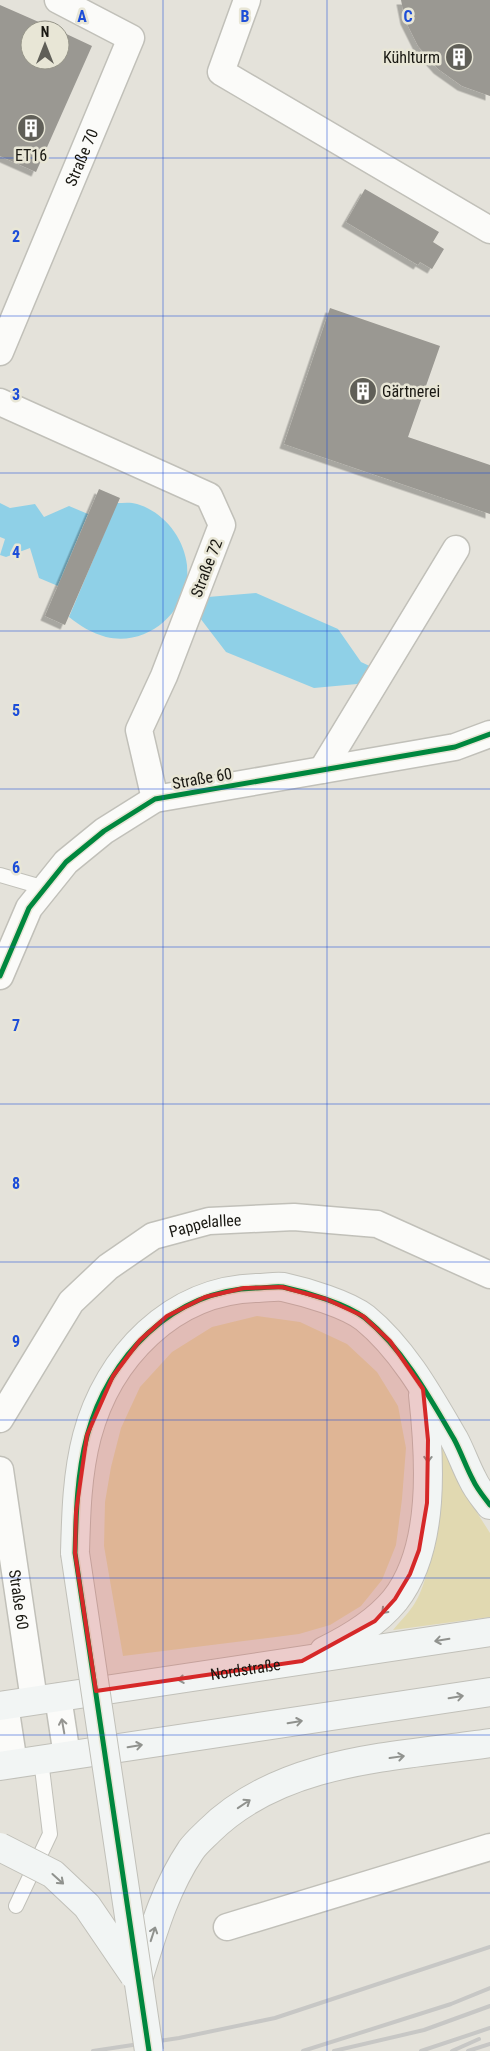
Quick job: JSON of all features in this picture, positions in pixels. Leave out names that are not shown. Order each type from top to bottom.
[{"type":"street","name":"Straße 70","points":[[0,352],[131,38],[58,0]]},
{"type":"street","points":[[247,0],[221,72],[490,230]]},
{"type":"street","name":"Straße 72","points":[[0,402],[209,496],[222,525],[164,676],[139,730],[155,800]]},
{"type":"street","points":[[322,770],[456,549]]},
{"type":"street","name":"Straße 60","points":[[0,976],[28,908],[66,862],[104,831],[155,800],[455,747],[490,734]]},
{"type":"street","name":"Pappelallee","points":[[0,1418],[71,1302],[108,1267],[153,1236],[219,1220],[294,1217],[378,1224],[490,1275]]},
{"type":"street","points":[[149,2051],[76,1553],[76,1512],[81,1466],[87,1435],[97,1407],[112,1376],[140,1340],[168,1316],[205,1297],[244,1288],[282,1287],[326,1299],[363,1316],[390,1341],[408,1363],[455,1440],[473,1481],[490,1505]]},
{"type":"street","points":[[302,1662],[347,1640],[375,1621],[395,1599],[410,1574],[419,1550],[427,1503],[428,1440],[423,1389]]},
{"type":"street","name":"Straße 60","points":[[0,1470],[46,1699],[68,1756]]},
{"type":"street","name":"Nordstraße","points":[[3,1705],[302,1662],[490,1632]]},
{"type":"street","points":[[3,1705],[7,1765],[490,1692]]},
{"type":"street","points":[[138,1980],[170,1887],[192,1849],[222,1819],[265,1790],[318,1771],[367,1761],[490,1743]]},
{"type":"street","points":[[0,1847],[53,1874],[87,1906],[138,1980]]},
{"type":"street","points":[[227,1928],[490,1847]]},
{"type":"lane","points":[[0,875],[45,888]]},
{"type":"lane","points":[[16,1906],[50,1834],[41,1760]]},
{"type":"highlighted area","points":[[282,1287],[326,1299],[363,1316],[390,1341],[423,1389],[428,1440],[427,1503],[419,1550],[410,1574],[395,1599],[375,1621],[302,1661],[96,1691],[75,1553],[76,1512],[87,1435],[113,1376],[140,1340],[167,1316],[205,1297],[244,1288]]},
{"type":"shaded area","points":[[257,1316],[300,1322],[347,1344],[377,1372],[398,1406],[406,1448],[396,1545],[382,1580],[361,1606],[330,1625],[299,1634],[123,1656],[104,1546],[105,1502],[111,1467],[121,1428],[140,1387],[172,1352],[212,1327]]},
{"type":"shaded area","points":[[440,1442],[469,1500],[490,1533],[490,1617],[393,1630],[413,1606],[421,1591],[427,1572],[434,1527]]},
{"type":"water","points":[[0,503],[10,508],[35,504],[44,517],[69,506],[88,514],[58,586],[39,578],[30,548],[6,557],[0,555],[5,539],[0,537]]},
{"type":"water","points":[[117,503],[137,504],[156,513],[164,520],[171,527],[182,545],[187,565],[187,581],[183,594],[177,607],[168,617],[146,633],[120,639],[96,633],[69,617]]},
{"type":"water","points":[[256,593],[338,629],[361,662],[376,669],[365,688],[357,684],[314,688],[226,652],[200,618],[208,597]]},
{"type":"building","name":"Kühlturm","points":[[401,0],[490,0],[490,96],[462,86],[438,69],[418,46],[405,20]]},
{"type":"building","points":[[0,5],[34,20],[20,20],[20,70],[70,70],[70,36],[92,46],[36,172],[0,156]]},
{"type":"building","points":[[365,189],[439,232],[433,242],[444,249],[432,269],[420,262],[418,265],[346,222]]},
{"type":"building","name":"Gärtnerei","points":[[330,308],[440,346],[408,437],[490,465],[490,514],[284,444]]},
{"type":"building","points":[[99,489],[120,498],[65,625],[45,616]]},
{"type":"railway","points":[[93,2051],[179,2038],[275,2018],[490,1947]]},
{"type":"railway","points":[[303,2051],[451,2004],[490,1988]]},
{"type":"railway","points":[[334,2051],[424,2030],[490,2006]]},
{"type":"railway","points":[[421,2051],[490,2028]]},
{"type":"railway","points":[[452,2051],[479,2039]]},
{"type":"railway","points":[[468,2051],[490,2044]]},
{"type":"cycle path","points":[[0,976],[29,908],[66,862],[104,831],[155,799],[455,747],[490,734]]},
{"type":"cycle path","points":[[149,2051],[75,1553],[78,1494],[84,1450],[97,1407],[110,1380],[128,1355],[148,1333],[171,1315],[198,1301],[226,1292],[277,1287],[292,1289],[326,1299],[348,1308],[365,1318],[379,1330],[403,1359],[435,1406],[454,1439],[475,1483],[490,1505]]},
{"type":"place","name":"Kühlturm","points":[[459,57]]},
{"type":"place","name":"ET16","points":[[31,128]]},
{"type":"place","name":"Gärtnerei","points":[[363,391]]}]
